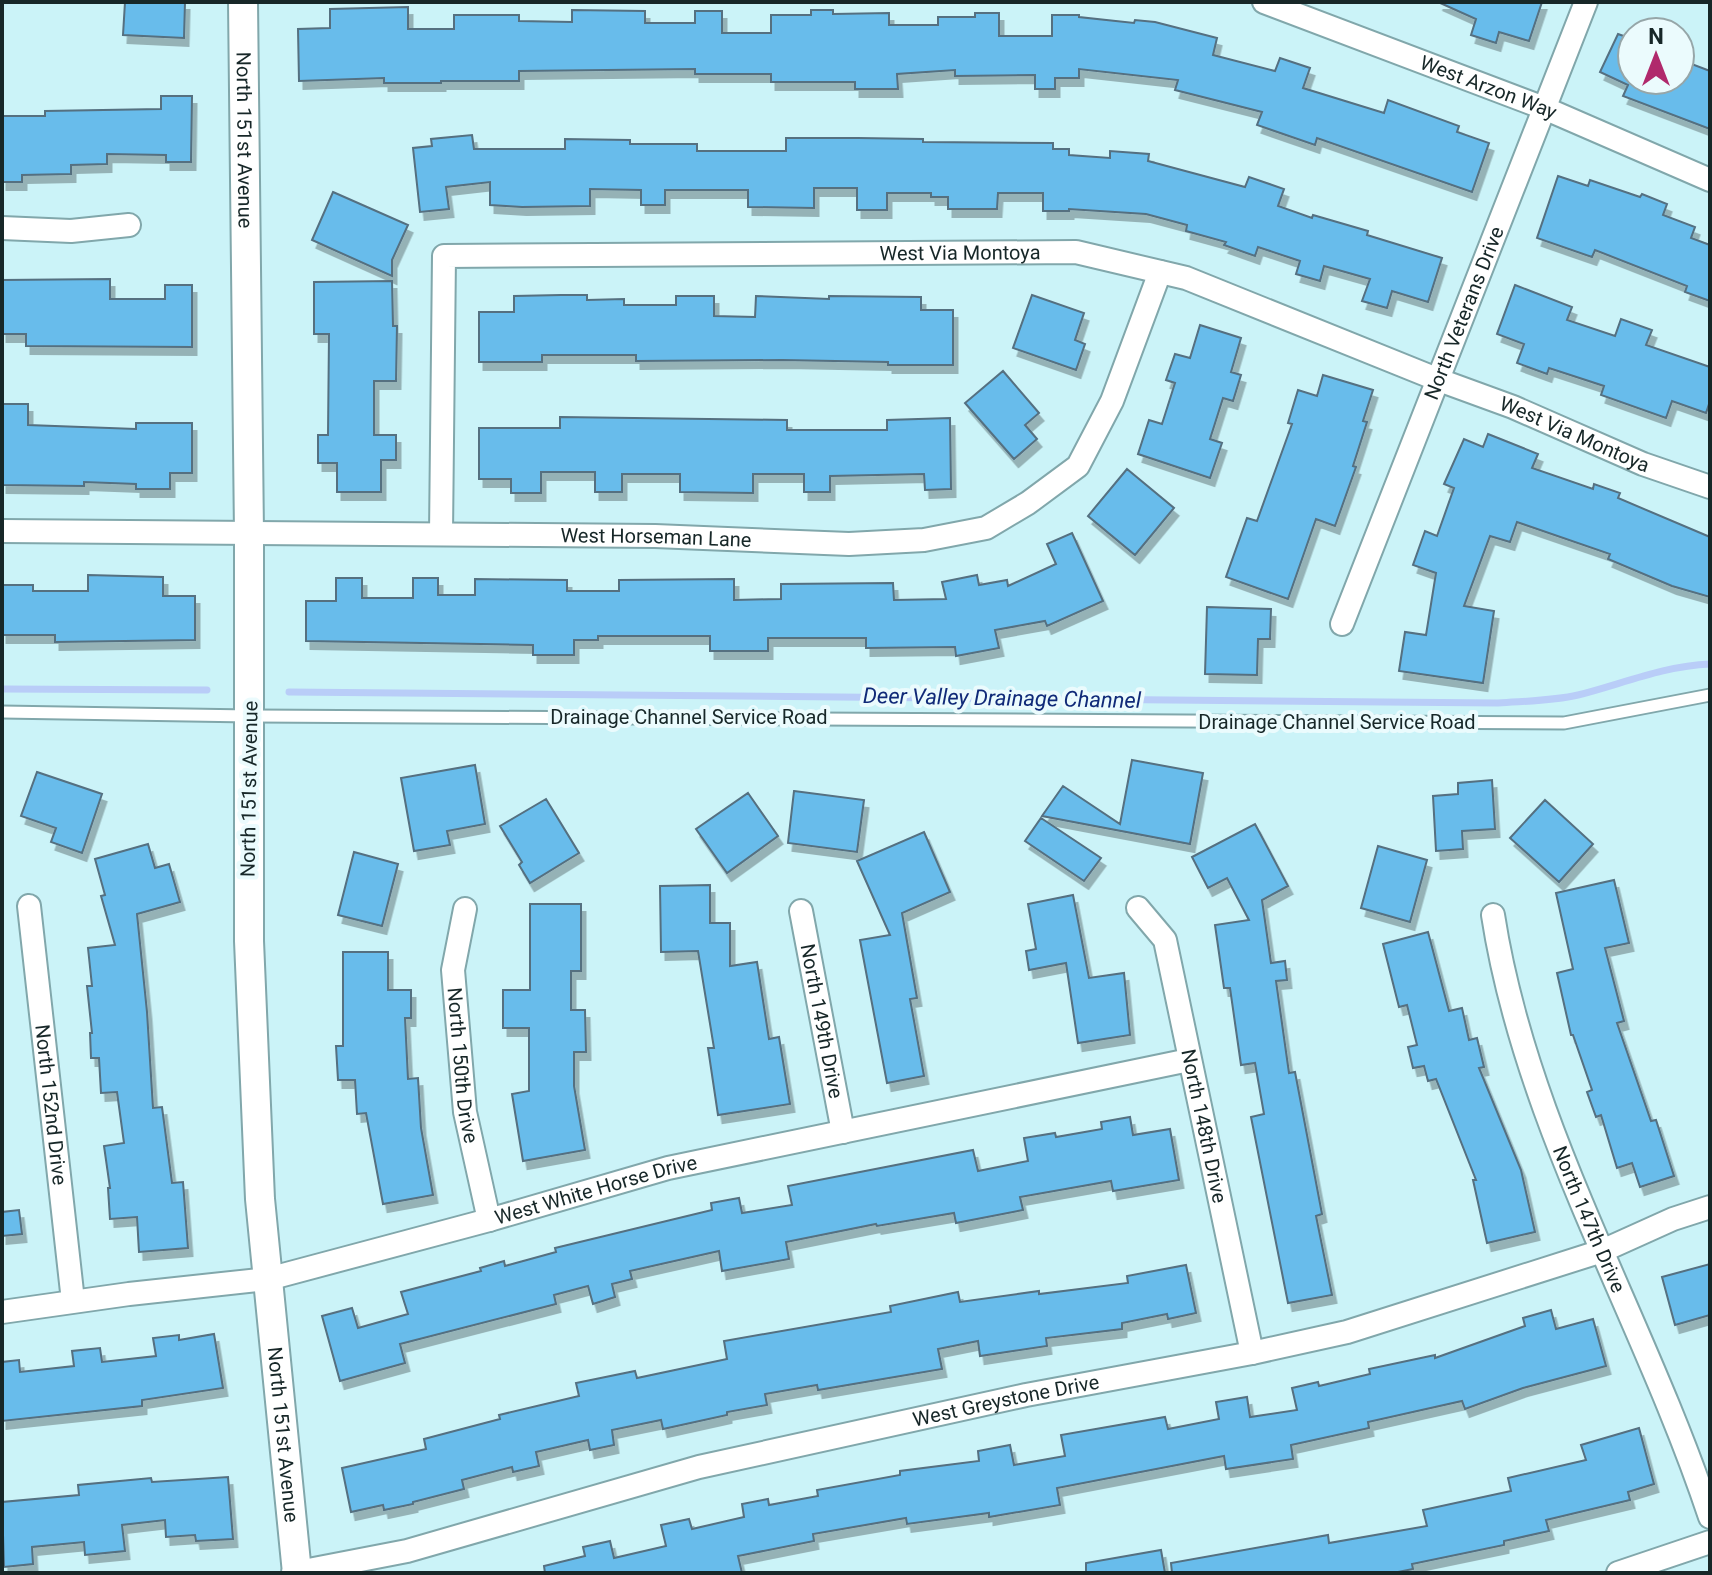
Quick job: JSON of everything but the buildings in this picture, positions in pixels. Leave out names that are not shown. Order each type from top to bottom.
[{"type":"street","name":"North 151st Avenue","points":[[243,2],[249,534],[249,941],[254,1086],[268,1279],[296,1573]]},
{"type":"street","name":"West Arzon Way","points":[[1264,2],[1544,108],[1710,180]]},
{"type":"street","name":"North Veterans Drive","points":[[1342,624],[1586,2]]},
{"type":"street","points":[[2,228],[71,231],[129,225]]},
{"type":"street","name":"West Via Montoya","points":[[441,534],[444,256],[1076,252],[1186,278],[1513,407],[1643,464],[1710,487]]},
{"type":"street","name":"West Horseman Lane","points":[[2,531],[655,536],[849,544],[924,540],[986,528],[1028,503],[1078,466],[1112,401],[1160,272]]},
{"type":"street","name":"North 152nd Drive","points":[[29,906],[73,1301]]},
{"type":"street","name":"North 148th Drive","points":[[1138,908],[1165,940],[1252,1353]]},
{"type":"street","name":"North 150th Drive","points":[[465,909],[453,970],[465,1112],[489,1220]]},
{"type":"street","name":"North 149th Drive","points":[[801,911],[843,1132]]},
{"type":"street","name":"North 147th Drive","points":[[1493,915],[1500,960],[1536,1087],[1689,1453],[1710,1517]]},
{"type":"street","name":"West White Horse Drive","points":[[2,1312],[268,1279],[668,1168],[1189,1060]]},
{"type":"street","name":"West Greystone Drive","points":[[296,1573],[407,1551],[699,1467],[1026,1395],[1347,1332],[1602,1251],[1673,1219],[1710,1207]]},
{"type":"street","points":[[1618,1573],[1710,1542]]},
{"type":"lane","name":"Drainage Channel Service Road","points":[[2,712],[1564,723],[1710,695]]},
{"type":"waterway","name":"Deer Valley Drainage Channel","points":[[289,692],[1498,703],[1568,697],[1659,672],[1710,664]]},
{"type":"waterway","name":"Deer Valley Drainage Channel","points":[[2,689],[207,690]]}]
